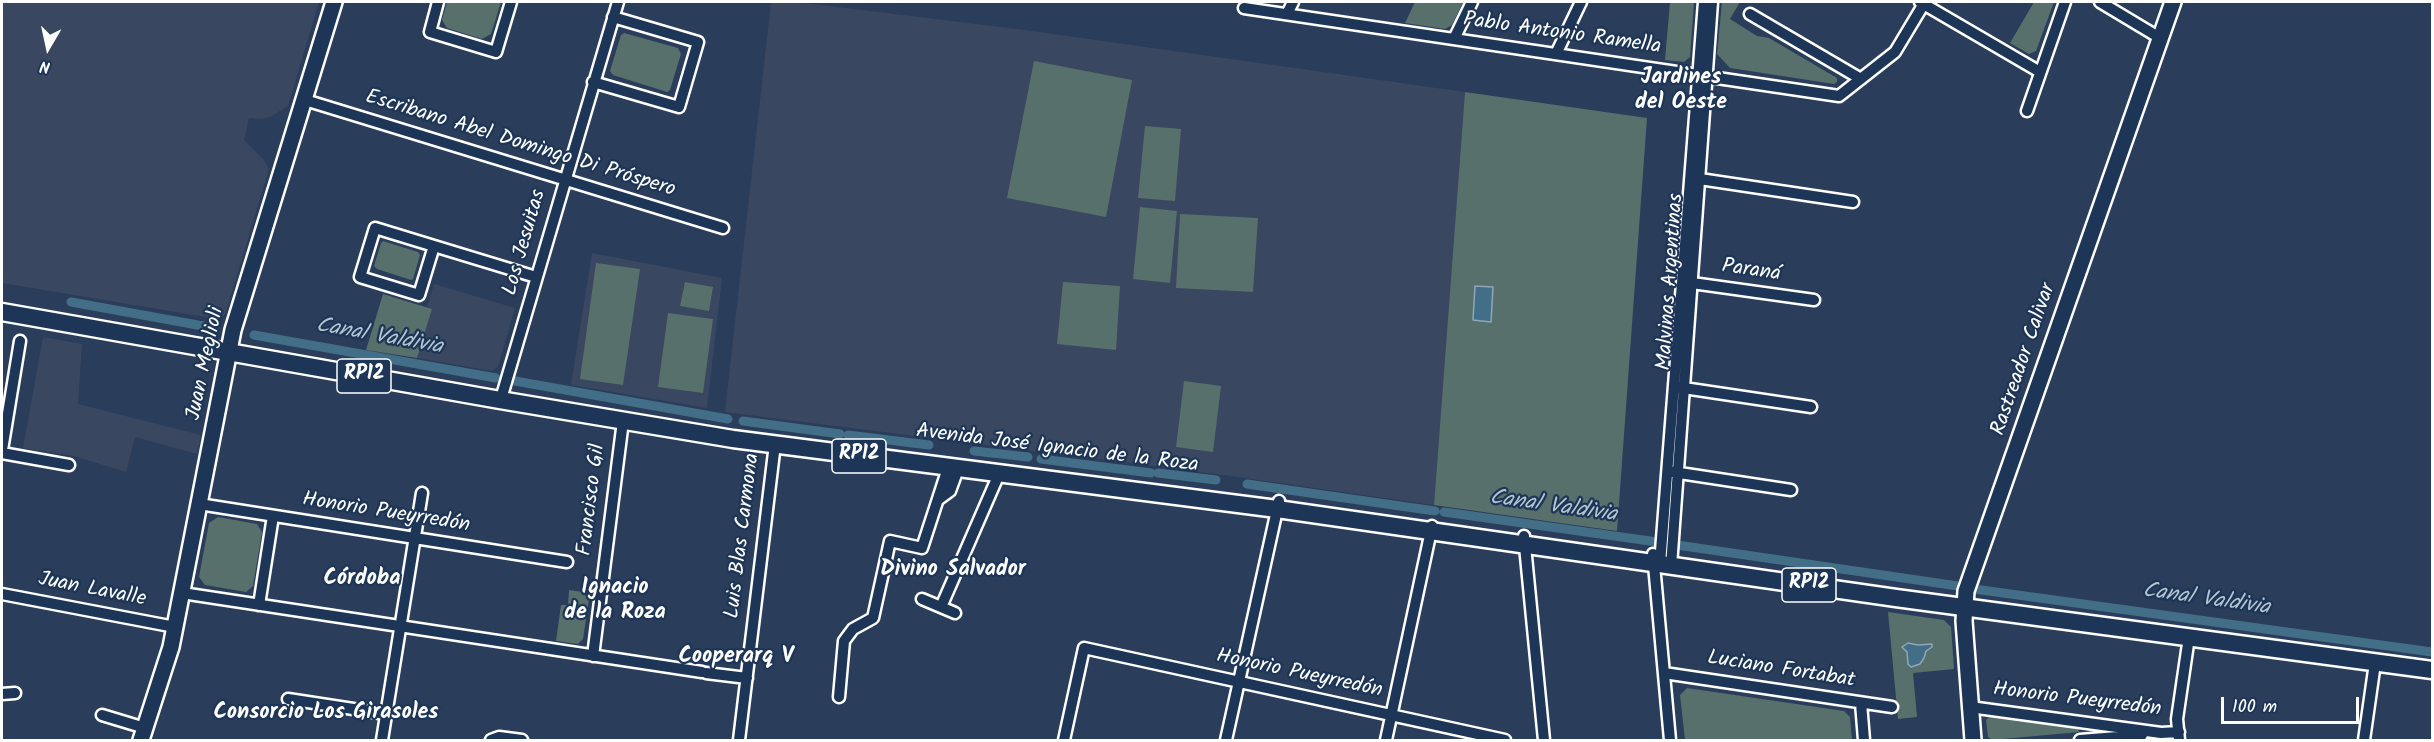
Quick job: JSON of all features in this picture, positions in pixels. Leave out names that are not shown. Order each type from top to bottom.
[{"type":"main road","name":"Juan Meglioli","points":[[143,735],[168,657],[175,627],[230,348],[334,2]]},
{"type":"main road","name":"Rastreador Calivar","points":[[1973,741],[1964,621],[1966,591],[2173,2]]},
{"type":"main road","name":"Avenida José Ignacio de la Roza","points":[[2,302],[230,348],[623,421],[999,474],[1278,505]]},
{"type":"main road","name":"Avenida José Ignacio de la Roza","points":[[2,312],[735,430],[1525,541],[1664,553],[1938,594],[1965,605],[2433,670]]},
{"type":"street","points":[[438,2],[429,32],[496,52],[511,2]]},
{"type":"street","name":"Los Jesuitas","points":[[503,392],[618,2]]},
{"type":"street","points":[[1287,14],[1293,2]]},
{"type":"street","points":[[1454,39],[1472,2]]},
{"type":"street","points":[[1556,54],[1581,2]]},
{"type":"street","name":"Malvinas Argentinas","points":[[1670,741],[1664,673],[1664,553],[1695,179],[1704,2]]},
{"type":"street","name":"Malvinas Argentinas","points":[[1702,76],[1712,2]]},
{"type":"street","points":[[1750,14],[1861,79],[1895,52],[1923,2],[2040,72]]},
{"type":"street","points":[[2027,111],[2065,2]]},
{"type":"street","points":[[2100,2],[2160,38]]},
{"type":"street","name":"Pablo Antonio Ramella","points":[[1244,8],[1839,96],[1861,79]]},
{"type":"street","points":[[594,82],[679,107],[686,86],[698,42],[613,17]]},
{"type":"street","name":"Escribano Abel Domingo Di Próspero","points":[[305,100],[723,228]]},
{"type":"street","points":[[1695,179],[1853,202]]},
{"type":"street","points":[[434,246],[419,295],[360,277],[375,228],[536,277]]},
{"type":"street","name":"Paraná","points":[[1687,282],[1814,300]]},
{"type":"street","points":[[20,341],[2,451],[69,465]]},
{"type":"street","points":[[1679,387],[1810,407]]},
{"type":"street","name":"Francisco Gil","points":[[593,656],[623,421]]},
{"type":"street","name":"Luis Blas Carmona","points":[[739,741],[775,444]]},
{"type":"street","points":[[839,697],[844,641],[853,629],[868,621],[875,614],[890,541],[922,548],[939,499],[953,468]]},
{"type":"street","points":[[1672,472],[1791,490]]},
{"type":"street","points":[[941,607],[999,474]]},
{"type":"street","points":[[382,741],[422,493]]},
{"type":"street","name":"Honorio Pueyrredón","points":[[199,504],[567,562]]},
{"type":"street","points":[[1226,741],[1278,505]]},
{"type":"street","points":[[259,605],[273,516]]},
{"type":"street","points":[[1386,741],[1432,528]]},
{"type":"street","points":[[1525,541],[1544,741]]},
{"type":"street","points":[[182,593],[747,678]]},
{"type":"street","name":"Juan Lavalle","points":[[2,594],[175,627]]},
{"type":"street","points":[[922,599],[955,613]]},
{"type":"street","points":[[2179,736],[2177,719],[2189,637]]},
{"type":"street","name":"Honorio Pueyrredón","points":[[1064,741],[1084,648],[1505,741]]},
{"type":"street","points":[[2364,741],[2375,663]]},
{"type":"street","name":"Luciano Fortabat","points":[[1664,673],[1892,707]]},
{"type":"street","points":[[2,694],[15,693]]},
{"type":"street","points":[[288,699],[387,714]]},
{"type":"street","points":[[1861,703],[1864,741]]},
{"type":"street","name":"Honorio Pueyrredón","points":[[1970,707],[2179,736]]},
{"type":"street","points":[[102,715],[143,735]]},
{"type":"street","points":[[2090,723],[2088,740],[2161,733]]},
{"type":"street","points":[[491,741],[500,737],[522,741]]},
{"type":"shaded area","points":[[2,2],[319,2],[288,106],[270,117],[249,118],[244,140],[264,160],[269,169],[225,315],[218,319],[2,283]]},
{"type":"shaded area","points":[[771,2],[797,2],[1025,30],[1465,92],[1434,505],[1224,475],[725,412]]},
{"type":"shaded area","points":[[592,253],[722,278],[707,408],[571,385]]},
{"type":"shaded area","points":[[434,284],[515,308],[498,367],[492,371],[417,358],[432,309],[427,307]]},
{"type":"shaded area","points":[[1475,286],[1493,287],[1491,322],[1473,320]]},
{"type":"shaded area","points":[[43,337],[82,344],[78,404],[201,435],[197,454],[135,437],[126,472],[74,456],[23,448]]},
{"type":"shaded area","points":[[1908,643],[1932,644],[1932,647],[1926,651],[1920,664],[1911,667],[1908,664],[1907,652],[1902,647]]},
{"type":"green space","points":[[447,2],[501,2],[491,34],[482,39],[447,28],[442,20]]},
{"type":"green space","points":[[1415,2],[1463,2],[1452,25],[1445,29],[1405,23]]},
{"type":"green space","points":[[1670,2],[1694,2],[1690,57],[1684,62],[1665,60]]},
{"type":"green space","points":[[1722,2],[1740,2],[1730,19],[1757,36],[1769,38],[1837,78],[1837,82],[1834,84],[1730,68],[1717,54]]},
{"type":"green space","points":[[2034,2],[2054,2],[2036,51],[2029,54],[2010,43]]},
{"type":"green space","points":[[624,33],[678,48],[681,54],[670,90],[667,92],[613,75],[610,71],[621,35]]},
{"type":"green space","points":[[1034,61],[1132,80],[1106,217],[1007,198]]},
{"type":"green space","points":[[1465,92],[1647,118],[1617,531],[1434,505]]},
{"type":"green space","points":[[1145,126],[1181,129],[1175,201],[1138,198]]},
{"type":"green space","points":[[1140,207],[1177,211],[1170,283],[1133,279]]},
{"type":"green space","points":[[1180,214],[1258,218],[1253,292],[1176,288]]},
{"type":"green space","points":[[383,241],[418,252],[420,255],[413,279],[377,269],[374,266]]},
{"type":"green space","points":[[596,263],[640,269],[623,385],[580,379]]},
{"type":"green space","points":[[685,282],[713,287],[709,311],[680,306]]},
{"type":"green space","points":[[1063,282],[1120,286],[1116,350],[1057,344]]},
{"type":"green space","points":[[383,294],[432,309],[417,358],[366,350]]},
{"type":"green space","points":[[668,313],[713,319],[703,393],[658,387]]},
{"type":"green space","points":[[1184,381],[1221,386],[1213,452],[1176,447]]},
{"type":"green space","points":[[218,517],[257,524],[262,532],[253,586],[246,592],[205,585],[199,577],[209,523]]},
{"type":"green space","points":[[569,590],[590,593],[583,639],[578,644],[556,641],[561,605],[568,605]]},
{"type":"green space","points":[[1888,612],[1944,620],[1951,627],[1954,669],[1913,673],[1917,717],[1898,719]]},
{"type":"green space","points":[[1687,688],[1844,711],[1850,717],[1852,740],[1685,740],[1680,695]]},
{"type":"green space","points":[[1990,716],[2078,728],[2079,732],[1992,740],[1988,737],[1986,720]]},
{"type":"waterway","name":"Canal Valdivia","points":[[71,302],[214,328]]},
{"type":"waterway","name":"Canal Valdivia","points":[[254,335],[496,378]]},
{"type":"waterway","name":"Canal Valdivia","points":[[515,381],[728,419]]},
{"type":"waterway","name":"Canal Valdivia","points":[[743,421],[840,434]]},
{"type":"waterway","name":"Canal Valdivia","points":[[848,435],[929,445]]},
{"type":"waterway","name":"Canal Valdivia","points":[[974,451],[1028,457]]},
{"type":"waterway","name":"Canal Valdivia","points":[[1041,459],[1151,473]]},
{"type":"waterway","name":"Canal Valdivia","points":[[1158,473],[1216,480]]},
{"type":"waterway","name":"Canal Valdivia","points":[[1247,484],[1435,511]]},
{"type":"waterway","name":"Canal Valdivia","points":[[1444,512],[1657,542]]},
{"type":"waterway","name":"Canal Valdivia","points":[[1677,545],[1958,586]]},
{"type":"waterway","name":"Canal Valdivia","points":[[1974,589],[2432,652]]},
{"type":"district","name":"Jardines del Oeste","points":[[1681,92]]},
{"type":"district","name":"Divino Salvador","points":[[953,571]]},
{"type":"district","name":"Córdoba","points":[[362,580]]},
{"type":"district","name":"Ignacio de la Roza","points":[[615,602]]},
{"type":"district","name":"Cooperarq V","points":[[736,658]]},
{"type":"district","name":"Consorcio Los Girasoles","points":[[326,714]]}]
